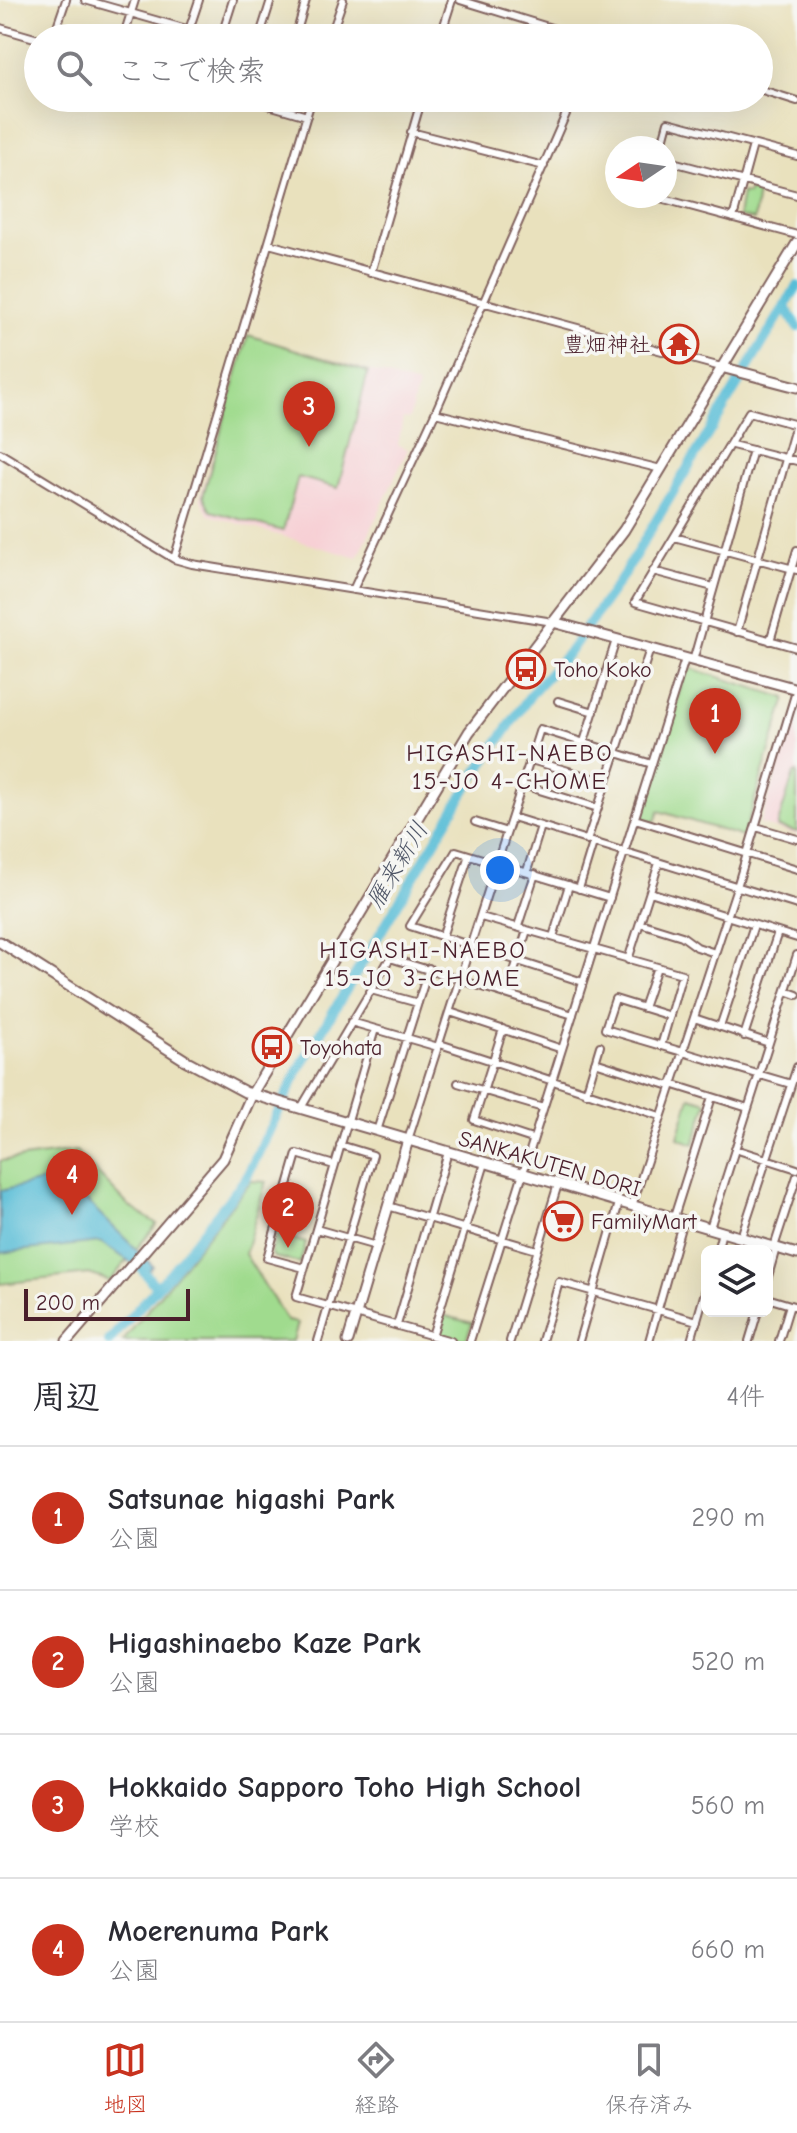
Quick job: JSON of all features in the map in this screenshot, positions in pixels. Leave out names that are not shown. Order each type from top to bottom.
[{"type":"street","points":[[58,24],[66,0]]},
{"type":"street","points":[[85,0],[169,24]]},
{"type":"street","points":[[127,24],[135,0]]},
{"type":"street","points":[[191,24],[199,0]]},
{"type":"street","points":[[224,24],[233,0]]},
{"type":"street","points":[[263,24],[271,0]]},
{"type":"street","points":[[299,24],[306,0]]},
{"type":"street","points":[[335,24],[343,0]]},
{"type":"street","points":[[444,24],[452,0]]},
{"type":"street","points":[[460,0],[538,24]]},
{"type":"street","points":[[0,28],[24,35]]},
{"type":"street","points":[[773,93],[797,101]]},
{"type":"street","points":[[293,112],[307,116]]},
{"type":"street","points":[[174,559],[308,112]]},
{"type":"street","points":[[371,273],[417,112]]},
{"type":"street","points":[[353,590],[435,413],[567,112]]},
{"type":"street","points":[[664,136],[668,122],[797,156]]},
{"type":"street","points":[[411,132],[544,166]]},
{"type":"street","points":[[733,218],[753,145]]},
{"type":"street","points":[[677,163],[797,195]]},
{"type":"street","points":[[677,203],[797,235]]},
{"type":"street","points":[[67,1341],[223,1159],[252,1094],[469,732],[617,540],[726,368],[797,243]]},
{"type":"street","points":[[269,244],[797,387]]},
{"type":"street","points":[[737,632],[797,423],[749,412],[732,445],[635,602],[703,623],[797,648]]},
{"type":"street","points":[[435,413],[661,469]]},
{"type":"street","points":[[732,445],[797,461]]},
{"type":"street","points":[[470,1341],[520,1173],[526,1165],[623,852],[703,623],[753,450]]},
{"type":"street","points":[[0,453],[174,559],[553,622],[797,688],[737,887],[632,1206]]},
{"type":"street","points":[[674,537],[794,569]]},
{"type":"street","points":[[770,641],[794,569],[797,550]]},
{"type":"street","points":[[653,571],[713,587]]},
{"type":"street","points":[[584,742],[616,640]]},
{"type":"street","points":[[579,889],[598,808],[650,649]]},
{"type":"street","points":[[558,701],[594,712]]},
{"type":"street","points":[[348,1341],[408,1140],[540,729],[652,764]]},
{"type":"street","points":[[531,760],[606,782]]},
{"type":"street","points":[[523,785],[598,808]]},
{"type":"street","points":[[512,817],[797,905]]},
{"type":"street","points":[[635,819],[797,869]]},
{"type":"street","points":[[475,822],[507,832]]},
{"type":"street","points":[[527,871],[541,826]]},
{"type":"street","points":[[756,827],[797,839]]},
{"type":"street","points":[[583,982],[410,926],[456,851],[610,898]]},
{"type":"street","points":[[442,937],[469,855]]},
{"type":"street","points":[[628,960],[659,863]]},
{"type":"street","points":[[518,926],[535,874]]},
{"type":"street","points":[[553,937],[569,885]]},
{"type":"street","points":[[650,892],[797,938]]},
{"type":"street","points":[[481,917],[682,974],[661,1046]]},
{"type":"street","points":[[640,923],[682,936],[697,947],[715,953]]},
{"type":"street","points":[[720,1027],[754,925]]},
{"type":"street","points":[[507,994],[527,930]]},
{"type":"street","points":[[744,1036],[778,932]]},
{"type":"street","points":[[0,942],[185,1060],[252,1094]]},
{"type":"street","points":[[710,1228],[797,955]]},
{"type":"street","points":[[297,1107],[390,958],[573,1015]]},
{"type":"street","points":[[643,1008],[657,967]]},
{"type":"street","points":[[377,1131],[429,968]]},
{"type":"street","points":[[371,990],[418,1003]]},
{"type":"street","points":[[786,991],[797,995]]},
{"type":"street","points":[[670,1016],[615,999],[605,1029],[791,1084]]},
{"type":"street","points":[[450,1012],[562,1049]]},
{"type":"street","points":[[694,1018],[769,1043]]},
{"type":"street","points":[[351,1022],[551,1080],[660,1116]]},
{"type":"street","points":[[375,1029],[296,1297],[451,1341]]},
{"type":"street","points":[[503,1029],[474,1120],[532,1139]]},
{"type":"street","points":[[586,1093],[600,1046]]},
{"type":"street","points":[[595,1062],[748,1108]]},
{"type":"street","points":[[741,1237],[797,1068]]},
{"type":"street","points":[[458,1083],[543,1108]]},
{"type":"street","name":"SANKAKUTEN DORI","points":[[252,1094],[797,1254]]},
{"type":"street","points":[[649,1341],[678,1218],[712,1097]]},
{"type":"street","points":[[318,1341],[373,1155],[340,1145]]},
{"type":"street","points":[[735,1149],[797,1169]]},
{"type":"street","points":[[397,1325],[448,1152]]},
{"type":"street","points":[[304,1268],[267,1258],[271,1243],[297,1154],[334,1165]]},
{"type":"street","points":[[432,1336],[485,1163]]},
{"type":"street","points":[[773,1255],[797,1176]]},
{"type":"street","points":[[510,1341],[558,1184]]},
{"type":"street","points":[[579,1341],[619,1203]]},
{"type":"street","points":[[388,1206],[537,1250]]},
{"type":"street","points":[[316,1229],[376,1246]]},
{"type":"street","points":[[719,1245],[722,1232]]},
{"type":"street","points":[[542,1341],[559,1282],[697,1321]]},
{"type":"street","points":[[773,1300],[793,1306],[779,1341]]},
{"type":"street","points":[[691,1341],[701,1307]]},
{"type":"street","points":[[749,1341],[756,1317]]},
{"type":"shaded area","points":[[248,335],[418,385],[409,419],[403,418],[398,445],[408,449],[358,558],[209,515],[200,498]]},
{"type":"shaded area","points":[[797,713],[797,835],[760,824]]},
{"type":"green space","points":[[749,190],[758,192],[754,220],[738,217],[742,193],[748,194]]},
{"type":"green space","points":[[248,335],[368,372],[338,488],[298,477],[283,531],[211,511],[203,496]]},
{"type":"green space","points":[[687,667],[786,698],[743,837],[659,811],[655,822],[641,818]]},
{"type":"green space","points":[[797,772],[797,832],[777,827],[794,773]]},
{"type":"green space","points":[[690,1097],[707,1102],[694,1144],[678,1138]]},
{"type":"green space","points":[[76,1151],[129,1206],[157,1224],[110,1281],[89,1274],[0,1284],[0,1161]]},
{"type":"green space","points":[[251,1181],[266,1182],[245,1254],[287,1321],[298,1323],[293,1341],[123,1341]]},
{"type":"green space","points":[[277,1234],[306,1243],[300,1263],[274,1257],[271,1253]]},
{"type":"green space","points":[[442,1315],[472,1323],[466,1340],[438,1334]]},
{"type":"water","points":[[55,1178],[86,1200],[153,1266],[147,1273],[100,1242],[0,1253],[0,1191]]},
{"type":"waterway","name":"雁来新川","points":[[109,1341],[171,1272],[246,1178],[299,1069],[471,781],[534,690],[570,651],[624,574],[797,286]]},
{"type":"waterway","points":[[786,307],[797,327]]},
{"type":"waterway","points":[[135,1260],[156,1287]]},
{"type":"place","name":"豊畑神社","points":[[679,344]]},
{"type":"place","name":"Hokkaido Sapporo Toho High School","points":[[309,447]]},
{"type":"place","name":"Toho Koko","points":[[526,669]]},
{"type":"place","name":"Satsunae higashi Park","points":[[715,754]]},
{"type":"place","name":"Toyohata","points":[[272,1047]]},
{"type":"place","name":"Moerenuma Park","points":[[72,1215]]},
{"type":"place","name":"FamilyMart","points":[[563,1221]]},
{"type":"place","name":"Higashinaebo Kaze Park","points":[[288,1248]]},
{"type":"district","name":"HIGASHI-NAEBO 15-JO 4-CHOME","points":[[510,767]]},
{"type":"district","name":"HIGASHI-NAEBO 15-JO 3-CHOME","points":[[423,964]]}]
